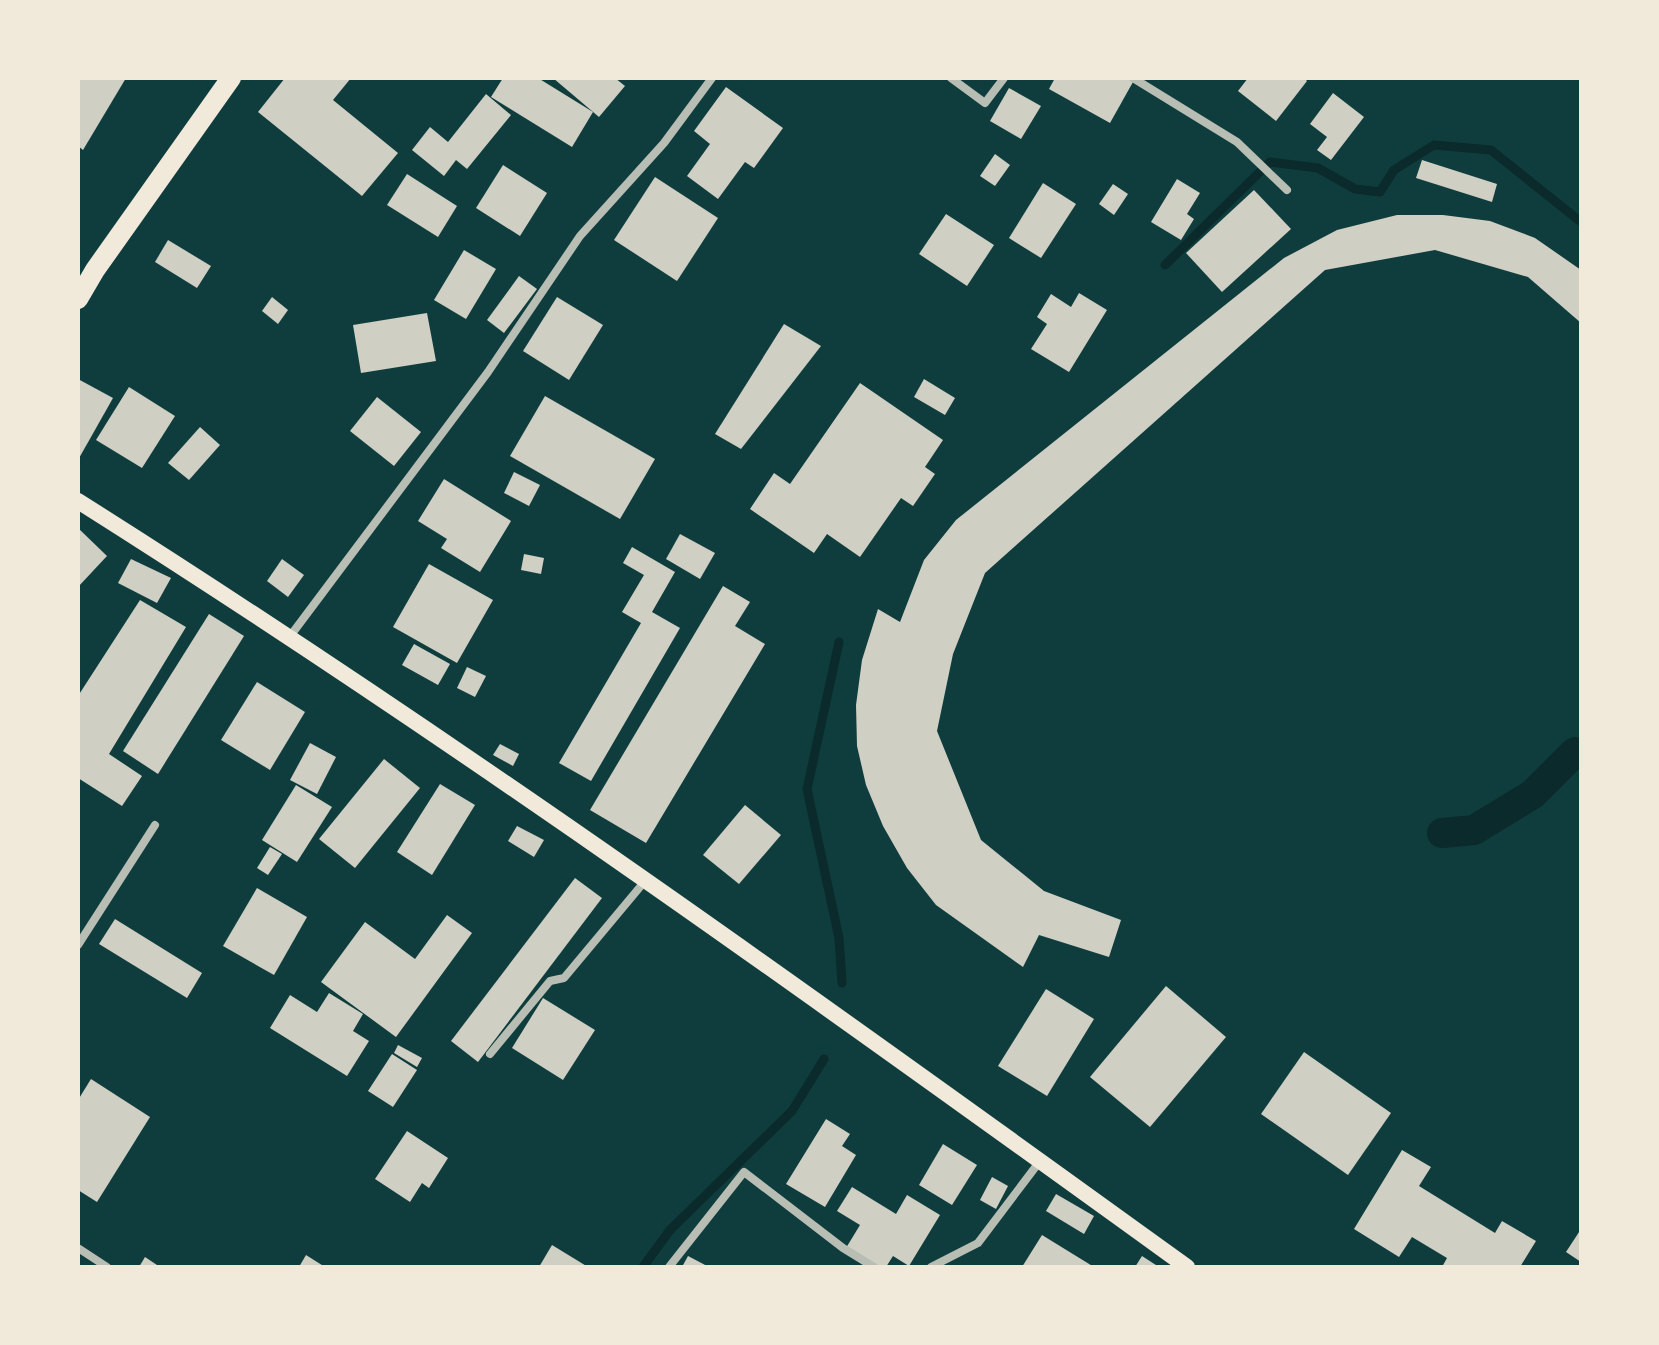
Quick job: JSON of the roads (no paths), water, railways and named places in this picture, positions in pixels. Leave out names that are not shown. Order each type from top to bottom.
[{"type":"main road","points":[[78,299],[95,270],[231,78]]},
{"type":"main road","points":[[78,501],[291,635],[645,880],[1187,1267]]},
{"type":"street","points":[[291,635],[488,372],[580,236],[664,143],[712,78]]},
{"type":"street","points":[[951,78],[985,103],[1004,78]]},
{"type":"street","points":[[1133,78],[1237,142],[1287,190]]},
{"type":"street","points":[[78,945],[155,825]]},
{"type":"street","points":[[490,1054],[550,981],[564,978],[645,880]]},
{"type":"street","points":[[931,1267],[978,1243],[1041,1161]]},
{"type":"street","points":[[669,1267],[744,1172],[843,1248],[874,1267]]},
{"type":"street","points":[[78,1248],[107,1267]]},
{"type":"waterway","points":[[1165,265],[1270,162],[1318,168],[1355,189],[1380,192],[1394,170],[1434,145],[1491,150],[1581,222]]},
{"type":"waterway","points":[[839,642],[807,789],[839,938],[842,983]]},
{"type":"waterway","points":[[1442,833],[1474,830],[1533,794],[1575,752],[1581,755]]},
{"type":"waterway","points":[[643,1267],[670,1230],[792,1111],[824,1059]]}]
